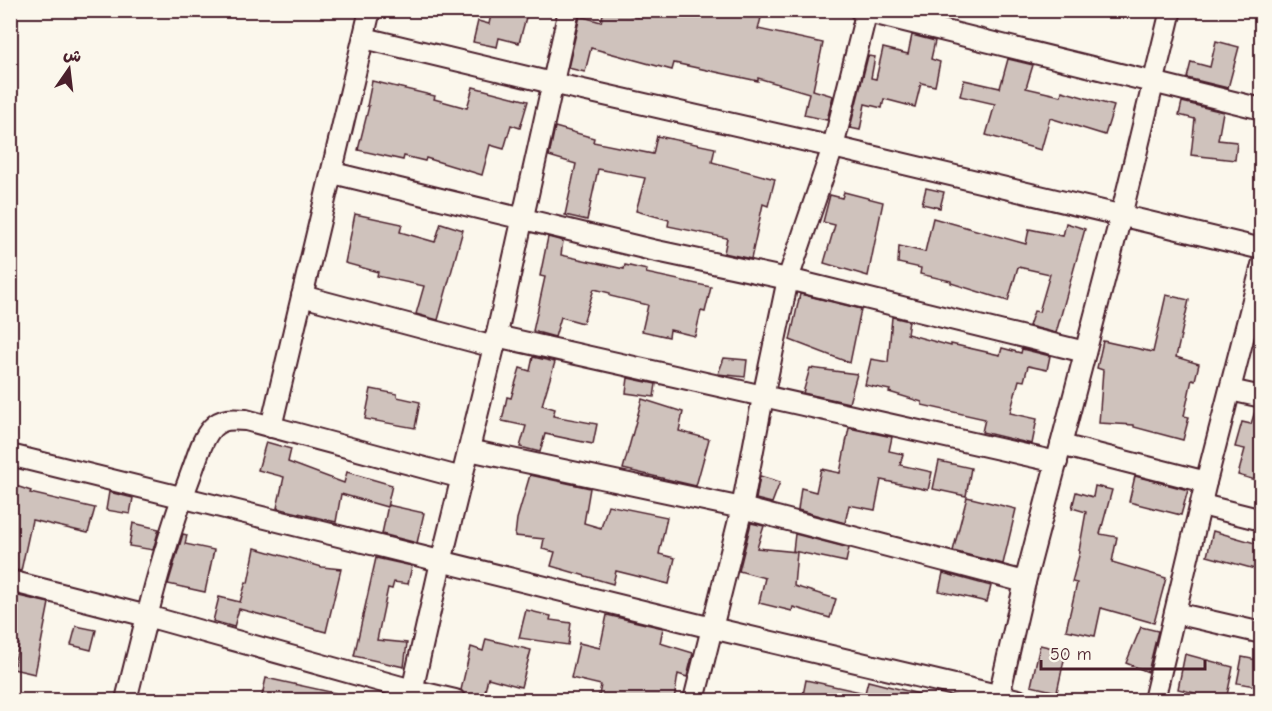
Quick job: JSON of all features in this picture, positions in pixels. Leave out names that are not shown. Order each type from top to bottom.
[{"type":"street","points":[[271,427],[370,10]]},
{"type":"street","points":[[411,695],[495,342],[568,10]]},
{"type":"street","points":[[998,698],[1025,582],[1121,216],[1171,10]]},
{"type":"street","points":[[694,700],[742,508],[788,279],[833,147],[865,11],[1262,109]]},
{"type":"street","points":[[364,38],[1262,249]]},
{"type":"street","points":[[333,173],[652,250],[788,279],[1085,352]]},
{"type":"street","points":[[1154,700],[1206,482],[1262,265]]},
{"type":"street","points":[[302,296],[495,342],[763,397],[1206,482]]},
{"type":"street","points":[[1230,390],[1262,398]]},
{"type":"street","points":[[126,700],[147,616],[182,498],[205,436],[214,426],[224,420],[235,419],[462,478]]},
{"type":"street","points":[[469,450],[742,508],[1025,582]]},
{"type":"street","points":[[10,455],[998,698],[1018,700]]},
{"type":"street","points":[[1202,505],[1262,520]]},
{"type":"street","points":[[10,581],[147,616],[411,695],[455,700]]},
{"type":"street","points":[[1175,613],[1262,633]]},
{"type":"building","points":[[492,10],[528,10],[519,43],[499,38],[497,47],[473,42],[478,21],[489,24]]},
{"type":"building","points":[[604,10],[614,10],[638,17],[640,10],[736,10],[761,18],[758,29],[823,43],[813,90],[833,96],[827,120],[804,115],[809,93],[758,78],[758,81],[674,63],[672,70],[591,48],[585,72],[568,68],[580,16],[601,22]]},
{"type":"building","points":[[912,35],[935,41],[931,59],[940,62],[935,86],[921,83],[915,107],[884,99],[882,108],[865,104],[860,130],[850,128],[868,56],[875,57],[871,78],[876,79],[883,48],[908,54]]},
{"type":"building","points":[[1216,41],[1239,47],[1228,88],[1187,78],[1191,62],[1210,67]]},
{"type":"building","points":[[1008,59],[1033,65],[1026,88],[1061,96],[1062,91],[1114,106],[1105,135],[1050,118],[1041,150],[986,135],[995,104],[960,96],[964,80],[1000,88]]},
{"type":"building","points":[[372,81],[435,96],[434,99],[467,108],[473,87],[528,101],[520,128],[511,125],[504,149],[490,145],[482,175],[426,158],[425,161],[404,156],[403,160],[358,150],[369,106],[367,106]]},
{"type":"building","points":[[1182,102],[1223,112],[1218,140],[1237,142],[1235,160],[1191,155],[1195,119],[1179,115]]},
{"type":"building","points":[[555,127],[594,138],[593,142],[653,154],[657,136],[715,148],[712,162],[775,179],[768,206],[763,204],[751,259],[724,253],[727,238],[668,226],[669,220],[636,211],[645,178],[598,169],[587,220],[565,215],[576,164],[549,156]]},
{"type":"building","points":[[926,188],[944,192],[940,208],[922,204]]},
{"type":"building","points":[[844,192],[883,202],[868,276],[824,263],[835,225],[823,222],[830,195],[842,198]]},
{"type":"building","points":[[355,214],[402,224],[400,232],[435,242],[441,223],[463,230],[438,320],[416,314],[424,286],[377,276],[378,272],[345,263]]},
{"type":"building","points":[[933,218],[1026,244],[1029,229],[1063,236],[1066,223],[1085,229],[1056,333],[1029,326],[1034,311],[1039,312],[1050,274],[1018,267],[1008,301],[951,283],[951,281],[920,274],[921,268],[898,263],[899,246],[925,252]]},
{"type":"building","points":[[548,237],[563,241],[561,255],[624,269],[625,265],[647,270],[646,273],[711,287],[705,312],[701,311],[695,336],[670,330],[669,337],[642,331],[648,305],[610,296],[610,293],[594,289],[583,323],[561,317],[555,337],[533,331],[545,277],[540,276]]},
{"type":"building","points":[[800,294],[861,309],[850,363],[790,340]]},
{"type":"building","points":[[1166,295],[1189,300],[1176,357],[1199,364],[1195,380],[1192,379],[1184,416],[1189,417],[1183,440],[1134,427],[1134,425],[1099,423],[1103,370],[1097,368],[1103,341],[1153,352]]},
{"type":"building","points":[[892,317],[909,321],[907,334],[951,346],[951,344],[1000,355],[1002,348],[1021,353],[1022,349],[1050,356],[1047,370],[1028,366],[1024,381],[1019,380],[1010,413],[1037,419],[1032,444],[982,432],[985,419],[922,405],[922,402],[889,392],[890,390],[865,385],[871,359],[888,362]]},
{"type":"building","points":[[533,357],[555,362],[542,405],[555,409],[553,416],[597,424],[593,444],[545,434],[540,452],[520,447],[526,426],[502,421],[507,397],[511,398],[520,368],[530,371]]},
{"type":"building","points":[[724,358],[747,360],[745,377],[718,374]]},
{"type":"building","points":[[810,368],[857,374],[849,403],[803,393]]},
{"type":"building","points":[[628,378],[656,384],[654,397],[626,393]]},
{"type":"building","points":[[371,389],[397,394],[397,397],[420,402],[415,428],[365,419]]},
{"type":"building","points":[[642,399],[683,412],[679,431],[709,439],[696,486],[623,469]]},
{"type":"building","points":[[1256,408],[1262,409],[1262,482],[1238,475],[1245,449],[1235,447],[1242,422],[1251,424]]},
{"type":"building","points":[[849,428],[892,437],[889,451],[903,454],[900,465],[932,472],[928,490],[881,480],[875,510],[849,505],[845,523],[798,510],[801,488],[816,492],[821,469],[840,473]]},
{"type":"building","points":[[266,442],[291,449],[288,462],[344,483],[347,472],[392,485],[387,507],[341,494],[336,522],[277,508],[284,477],[258,470]]},
{"type":"building","points":[[939,461],[971,468],[966,496],[933,489]]},
{"type":"building","points":[[530,475],[590,488],[584,523],[601,528],[608,505],[667,517],[659,554],[675,558],[669,584],[616,571],[613,584],[551,566],[555,552],[542,549],[544,539],[515,536],[517,519]]},
{"type":"building","points":[[760,476],[780,482],[772,503],[756,499]]},
{"type":"building","points":[[1135,476],[1188,490],[1181,515],[1129,502]]},
{"type":"building","points":[[10,484],[31,491],[30,493],[95,508],[88,533],[32,520],[21,571],[10,569]]},
{"type":"building","points":[[1095,486],[1112,490],[1100,534],[1117,537],[1112,562],[1166,578],[1154,623],[1101,608],[1095,636],[1066,630],[1077,583],[1072,582],[1080,552],[1086,512],[1072,508],[1076,492],[1093,497]]},
{"type":"building","points":[[109,492],[133,498],[130,514],[106,510]]},
{"type":"building","points":[[967,497],[1016,509],[1003,564],[953,551]]},
{"type":"building","points":[[388,505],[424,513],[417,543],[382,534]]},
{"type":"building","points":[[133,523],[159,529],[153,550],[129,546]]},
{"type":"building","points":[[751,523],[764,526],[757,548],[797,552],[794,586],[836,599],[830,618],[793,607],[792,611],[759,603],[765,578],[739,571]]},
{"type":"building","points":[[1213,531],[1262,545],[1262,571],[1207,556]]},
{"type":"building","points":[[183,534],[187,535],[185,544],[214,550],[205,592],[168,584]]},
{"type":"building","points":[[795,534],[849,548],[846,562],[793,551]]},
{"type":"building","points":[[255,548],[322,567],[341,569],[326,632],[239,609],[234,627],[213,621],[219,597],[240,602],[246,582],[248,583]]},
{"type":"building","points":[[376,558],[412,566],[408,584],[394,582],[392,589],[388,588],[377,640],[407,643],[404,667],[354,656]]},
{"type":"building","points":[[943,573],[991,586],[987,602],[939,591]]},
{"type":"building","points":[[10,594],[49,603],[35,674],[13,669],[19,644],[10,642]]},
{"type":"building","points":[[526,610],[551,616],[550,620],[571,623],[568,645],[519,638]]},
{"type":"building","points":[[607,615],[663,628],[660,643],[693,653],[687,677],[678,674],[674,700],[598,700],[601,685],[571,678],[579,643],[600,648]]},
{"type":"building","points":[[76,626],[96,630],[91,650],[71,645]]},
{"type":"building","points":[[1141,627],[1158,631],[1148,672],[1126,663]]},
{"type":"building","points":[[486,639],[531,650],[521,687],[488,678],[483,700],[467,700],[461,690],[471,647],[483,651]]},
{"type":"building","points":[[1040,645],[1066,651],[1057,692],[1031,686]]},
{"type":"building","points":[[1185,654],[1233,667],[1226,700],[1194,700],[1195,693],[1178,689]]},
{"type":"building","points":[[1242,657],[1262,661],[1262,687],[1237,683]]},
{"type":"building","points":[[266,678],[335,693],[334,700],[261,700]]},
{"type":"building","points":[[806,680],[865,693],[868,681],[919,694],[919,700],[802,700]]}]
